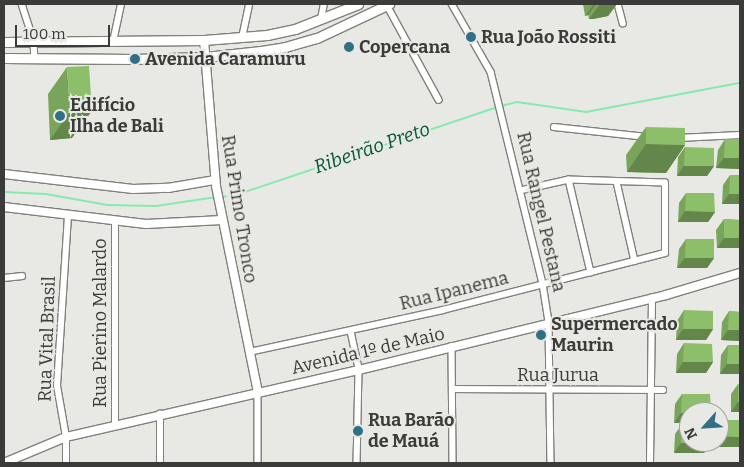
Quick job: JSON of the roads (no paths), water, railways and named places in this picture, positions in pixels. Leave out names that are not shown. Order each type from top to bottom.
[{"type":"main road","points":[[4,42],[113,42],[242,38],[295,29],[358,4]]},
{"type":"main road","points":[[4,58],[205,57],[269,50],[304,42],[341,28],[388,4]]},
{"type":"street","points":[[22,4],[34,42],[35,59]]},
{"type":"street","points":[[113,42],[121,4]]},
{"type":"street","points":[[242,38],[249,4]]},
{"type":"street","points":[[321,20],[324,4]]},
{"type":"street","points":[[388,4],[439,100]]},
{"type":"street","name":"Rua Rangel Pestana","points":[[452,4],[491,72],[543,284],[549,323],[551,463]]},
{"type":"street","points":[[618,4],[624,23]]},
{"type":"street","name":"Rua Primo Tronco","points":[[204,40],[220,210],[258,392]]},
{"type":"street","points":[[554,127],[658,138]]},
{"type":"street","points":[[667,139],[740,135]]},
{"type":"street","points":[[4,174],[133,189],[168,188],[216,183]]},
{"type":"street","points":[[520,191],[569,180],[617,182],[635,261]]},
{"type":"street","points":[[569,180],[591,272]]},
{"type":"street","name":"Rua Ipanema","points":[[249,352],[351,331],[665,253],[665,183],[617,182]]},
{"type":"street","points":[[4,207],[68,214],[115,222],[180,224],[222,220]]},
{"type":"street","name":"Rua Vital Brasil","points":[[66,463],[66,437],[57,386],[68,214]]},
{"type":"street","name":"Rua Pierino Malardo","points":[[115,222],[115,425]]},
{"type":"street","name":"Avenida 1º de Maio","points":[[4,462],[66,437],[359,370],[652,298],[740,273]]},
{"type":"street","points":[[4,278],[22,276]]},
{"type":"street","points":[[650,463],[652,298]]},
{"type":"street","points":[[351,331],[359,370],[357,463]]},
{"type":"street","points":[[452,346],[453,463]]},
{"type":"street","name":"Rua Jurua","points":[[452,389],[663,390]]},
{"type":"street","points":[[258,392],[258,463]]},
{"type":"street","points":[[160,414],[160,463]]},
{"type":"waterway","name":"Ribeirão Preto","points":[[501,106],[517,102],[586,112],[740,83]]},
{"type":"waterway","name":"Ribeirão Preto","points":[[221,197],[236,195],[497,107]]},
{"type":"waterway","name":"Ribeirão Preto","points":[[4,192],[46,194],[107,205],[156,206],[216,197]]},
{"type":"place","name":"Rua João Rossiti","points":[[471,37]]},
{"type":"place","name":"Copercana","points":[[349,47]]},
{"type":"place","name":"Avenida Caramuru","points":[[135,59]]},
{"type":"place","name":"Edifício Ilha de Bali","points":[[60,116]]},
{"type":"place","name":"Supermercado Maurin","points":[[541,335]]},
{"type":"place","name":"Rua Barão de Mauá","points":[[358,431]]}]
